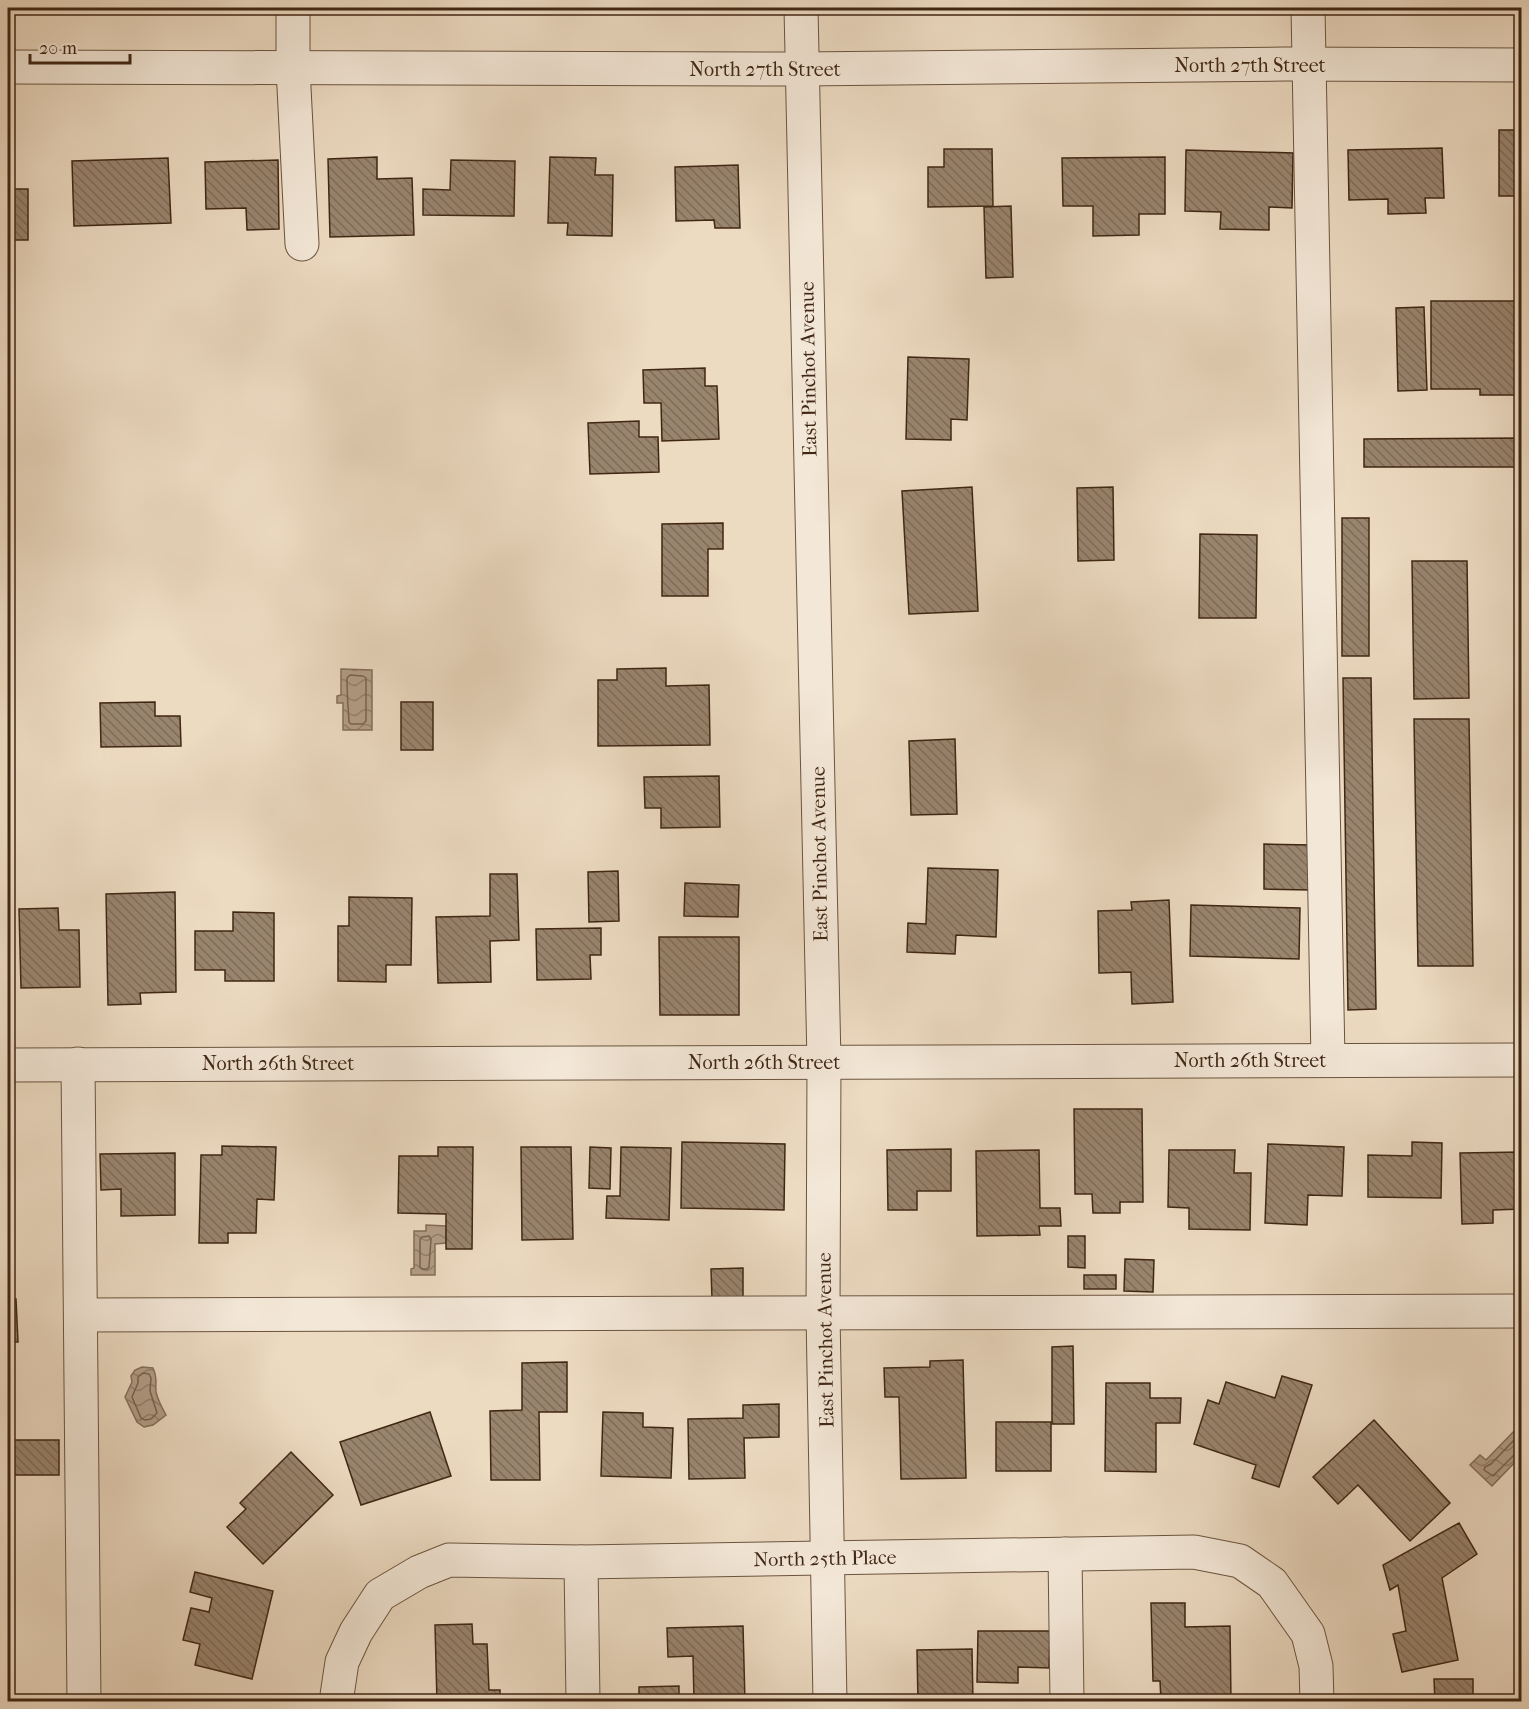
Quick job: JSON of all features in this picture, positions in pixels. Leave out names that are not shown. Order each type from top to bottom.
[{"type":"street","points":[[293,8],[293,68],[302,244]]},
{"type":"street","name":"East Pinchot Avenue","points":[[801,8],[824,1062],[823,1314],[830,1701]]},
{"type":"street","points":[[1308,8],[1328,1060]]},
{"type":"street","name":"North 27th Street","points":[[8,67],[801,69],[1309,64],[1521,65]]},
{"type":"street","name":"North 26th Street","points":[[8,1065],[1521,1060]]},
{"type":"street","points":[[78,1064],[84,1701]]},
{"type":"street","points":[[81,1315],[1521,1311]]},
{"type":"street","name":"North 25th Place","points":[[336,1701],[342,1662],[356,1632],[380,1595],[419,1572],[449,1560],[581,1562],[1194,1552],[1240,1561],[1272,1582],[1308,1634],[1316,1666],[1317,1701]]},
{"type":"street","points":[[1065,1554],[1067,1701]]},
{"type":"street","points":[[581,1562],[584,1701]]},
{"type":"water","points":[[341,669],[372,670],[372,730],[343,730],[343,703],[337,703],[337,696],[341,695]]},
{"type":"water","points":[[426,1225],[446,1226],[446,1243],[435,1244],[435,1275],[411,1275],[411,1269],[414,1268],[414,1231],[426,1231]]},
{"type":"water","points":[[142,1367],[153,1368],[157,1395],[166,1415],[153,1425],[144,1427],[137,1422],[125,1397],[132,1382],[131,1376],[135,1370]]},
{"type":"water","points":[[1517,1428],[1521,1432],[1521,1456],[1492,1486],[1470,1465],[1480,1455],[1486,1460]]},
{"type":"building","points":[[1499,130],[1522,130],[1522,196],[1499,196]]},
{"type":"building","points":[[1442,148],[1444,198],[1425,198],[1426,213],[1388,214],[1388,199],[1349,200],[1348,150]]},
{"type":"building","points":[[944,149],[992,149],[993,206],[928,207],[928,167],[944,167]]},
{"type":"building","points":[[1186,150],[1293,153],[1292,208],[1269,207],[1269,230],[1220,229],[1221,212],[1185,211]]},
{"type":"building","points":[[377,157],[377,179],[412,178],[414,235],[330,237],[328,159]]},
{"type":"building","points":[[550,157],[596,158],[595,175],[613,175],[612,236],[567,235],[568,223],[548,223]]},
{"type":"building","points":[[1165,157],[1165,214],[1139,214],[1139,235],[1093,236],[1093,206],[1063,206],[1062,158]]},
{"type":"building","points":[[168,158],[171,223],[74,226],[72,161]]},
{"type":"building","points":[[278,160],[279,229],[247,230],[246,208],[206,209],[205,162]]},
{"type":"building","points":[[451,160],[515,161],[514,216],[423,215],[423,189],[450,190]]},
{"type":"building","points":[[738,165],[740,228],[715,228],[714,220],[676,221],[675,167]]},
{"type":"building","points":[[8,189],[28,189],[28,240],[8,240]]},
{"type":"building","points":[[1011,206],[1013,277],[986,278],[984,207]]},
{"type":"building","points":[[1431,301],[1522,301],[1522,395],[1480,395],[1480,389],[1431,389]]},
{"type":"building","points":[[1424,307],[1427,390],[1398,391],[1396,308]]},
{"type":"building","points":[[908,357],[969,359],[967,420],[951,419],[951,440],[906,439]]},
{"type":"building","points":[[705,368],[705,386],[717,386],[719,439],[662,441],[661,403],[644,403],[643,370]]},
{"type":"building","points":[[639,421],[639,437],[658,437],[659,472],[590,474],[588,423]]},
{"type":"building","points":[[1522,438],[1522,467],[1364,467],[1364,439]]},
{"type":"building","points":[[972,487],[978,611],[909,614],[902,491]]},
{"type":"building","points":[[1113,487],[1114,560],[1078,561],[1077,488]]},
{"type":"building","points":[[1342,518],[1369,518],[1369,656],[1342,656]]},
{"type":"building","points":[[723,523],[723,549],[708,549],[708,596],[662,596],[662,524]]},
{"type":"building","points":[[1200,534],[1257,535],[1256,618],[1199,618]]},
{"type":"building","points":[[1412,561],[1467,561],[1469,698],[1414,699]]},
{"type":"building","points":[[666,668],[666,686],[709,685],[710,745],[598,746],[598,680],[617,680],[617,669]]},
{"type":"building","points":[[1343,678],[1371,678],[1376,1009],[1348,1010]]},
{"type":"building","points":[[155,702],[155,716],[180,716],[181,746],[101,747],[100,703]]},
{"type":"building","points":[[401,702],[433,702],[433,750],[401,750]]},
{"type":"building","points":[[1414,719],[1469,719],[1473,966],[1418,966]]},
{"type":"building","points":[[955,739],[957,814],[911,815],[909,741]]},
{"type":"building","points":[[719,776],[720,827],[661,828],[661,808],[645,808],[644,777]]},
{"type":"building","points":[[1264,844],[1310,845],[1310,890],[1264,889]]},
{"type":"building","points":[[928,868],[998,870],[996,937],[956,935],[955,954],[907,952],[908,923],[926,924]]},
{"type":"building","points":[[618,871],[619,921],[589,922],[588,872]]},
{"type":"building","points":[[490,874],[517,874],[519,940],[490,941],[491,982],[438,983],[436,917],[490,916]]},
{"type":"building","points":[[685,883],[739,885],[738,917],[684,916]]},
{"type":"building","points":[[175,892],[176,992],[140,993],[141,1004],[108,1005],[106,894]]},
{"type":"building","points":[[349,897],[412,898],[411,965],[386,965],[386,982],[338,981],[338,926],[349,926]]},
{"type":"building","points":[[1169,900],[1173,1002],[1132,1004],[1131,972],[1099,973],[1098,911],[1132,910],[1131,902]]},
{"type":"building","points":[[1191,905],[1300,908],[1299,959],[1190,956]]},
{"type":"building","points":[[58,908],[59,930],[79,930],[80,987],[21,988],[19,909]]},
{"type":"building","points":[[233,912],[274,913],[274,981],[225,981],[225,970],[195,970],[195,931],[233,931]]},
{"type":"building","points":[[601,928],[601,955],[590,955],[591,979],[537,980],[536,929]]},
{"type":"building","points":[[659,937],[739,937],[739,1015],[660,1015]]},
{"type":"building","points":[[1074,1109],[1142,1109],[1143,1202],[1120,1202],[1120,1213],[1093,1213],[1092,1194],[1075,1194]]},
{"type":"building","points":[[682,1142],[785,1144],[784,1210],[681,1208]]},
{"type":"building","points":[[1412,1142],[1442,1143],[1441,1198],[1368,1197],[1368,1155],[1412,1156]]},
{"type":"building","points":[[1268,1144],[1344,1147],[1342,1196],[1308,1195],[1307,1225],[1265,1223]]},
{"type":"building","points":[[222,1146],[276,1147],[274,1200],[257,1199],[256,1233],[228,1233],[228,1243],[199,1243],[201,1155],[222,1155]]},
{"type":"building","points":[[438,1147],[473,1147],[472,1249],[446,1249],[446,1214],[398,1213],[399,1156],[438,1156]]},
{"type":"building","points":[[521,1147],[571,1147],[573,1239],[522,1240]]},
{"type":"building","points":[[590,1147],[611,1148],[610,1189],[589,1188]]},
{"type":"building","points":[[621,1147],[671,1148],[669,1220],[606,1218],[607,1196],[620,1196]]},
{"type":"building","points":[[951,1149],[951,1191],[917,1191],[917,1210],[888,1210],[887,1150]]},
{"type":"building","points":[[1039,1150],[1040,1208],[1060,1208],[1061,1226],[1039,1226],[1040,1235],[977,1236],[976,1151]]},
{"type":"building","points":[[1169,1150],[1235,1150],[1234,1173],[1251,1173],[1250,1230],[1189,1229],[1189,1208],[1168,1207]]},
{"type":"building","points":[[1522,1152],[1522,1209],[1493,1210],[1493,1223],[1462,1224],[1460,1153]]},
{"type":"building","points":[[175,1153],[175,1215],[121,1216],[121,1189],[101,1190],[100,1154]]},
{"type":"building","points":[[1068,1236],[1085,1236],[1085,1268],[1068,1267]]},
{"type":"building","points":[[1125,1259],[1154,1260],[1153,1292],[1124,1291]]},
{"type":"building","points":[[743,1268],[743,1298],[712,1299],[711,1269]]},
{"type":"building","points":[[1084,1275],[1116,1275],[1116,1289],[1084,1289]]},
{"type":"building","points":[[8,1299],[16,1299],[18,1342],[8,1342]]},
{"type":"building","points":[[1073,1346],[1074,1424],[1052,1424],[1052,1347]]},
{"type":"building","points":[[963,1360],[966,1478],[901,1479],[899,1397],[885,1397],[884,1368],[930,1367],[930,1361]]},
{"type":"building","points":[[567,1362],[567,1412],[539,1412],[540,1480],[491,1480],[490,1411],[522,1410],[522,1363]]},
{"type":"building","points":[[1282,1376],[1312,1385],[1279,1487],[1252,1478],[1256,1465],[1194,1444],[1208,1400],[1219,1404],[1226,1382],[1275,1398]]},
{"type":"building","points":[[1106,1383],[1150,1383],[1150,1398],[1181,1398],[1180,1423],[1156,1423],[1156,1472],[1105,1471]]},
{"type":"building","points":[[779,1404],[779,1437],[744,1438],[745,1478],[689,1479],[688,1419],[743,1418],[743,1405]]},
{"type":"building","points":[[430,1412],[451,1476],[361,1505],[340,1442]]},
{"type":"building","points":[[603,1412],[643,1413],[643,1427],[673,1428],[671,1478],[601,1476]]},
{"type":"building","points":[[1374,1420],[1450,1503],[1410,1541],[1358,1485],[1338,1504],[1313,1477]]},
{"type":"building","points":[[996,1422],[1051,1422],[1051,1471],[996,1471]]},
{"type":"building","points":[[13,1440],[59,1440],[59,1475],[13,1475]]},
{"type":"building","points":[[291,1452],[333,1495],[263,1564],[227,1527],[246,1509],[240,1503]]},
{"type":"building","points":[[1459,1523],[1477,1554],[1442,1578],[1458,1660],[1402,1672],[1393,1634],[1406,1631],[1398,1585],[1390,1590],[1383,1565]]},
{"type":"building","points":[[195,1572],[273,1591],[252,1679],[195,1665],[200,1644],[183,1640],[191,1608],[209,1612],[212,1598],[190,1592]]},
{"type":"building","points":[[1151,1603],[1185,1603],[1185,1627],[1230,1626],[1231,1700],[1161,1701],[1160,1681],[1153,1681]]},
{"type":"building","points":[[472,1624],[473,1644],[487,1644],[489,1690],[500,1690],[500,1702],[437,1702],[435,1625]]},
{"type":"building","points":[[743,1626],[745,1702],[694,1702],[693,1656],[668,1657],[667,1628]]},
{"type":"building","points":[[978,1631],[1050,1631],[1049,1668],[1018,1667],[1018,1683],[977,1682]]},
{"type":"building","points":[[972,1649],[973,1702],[918,1702],[917,1650]]},
{"type":"building","points":[[1434,1679],[1473,1679],[1473,1702],[1435,1702]]},
{"type":"building","points":[[679,1686],[679,1702],[639,1702],[639,1687]]}]
